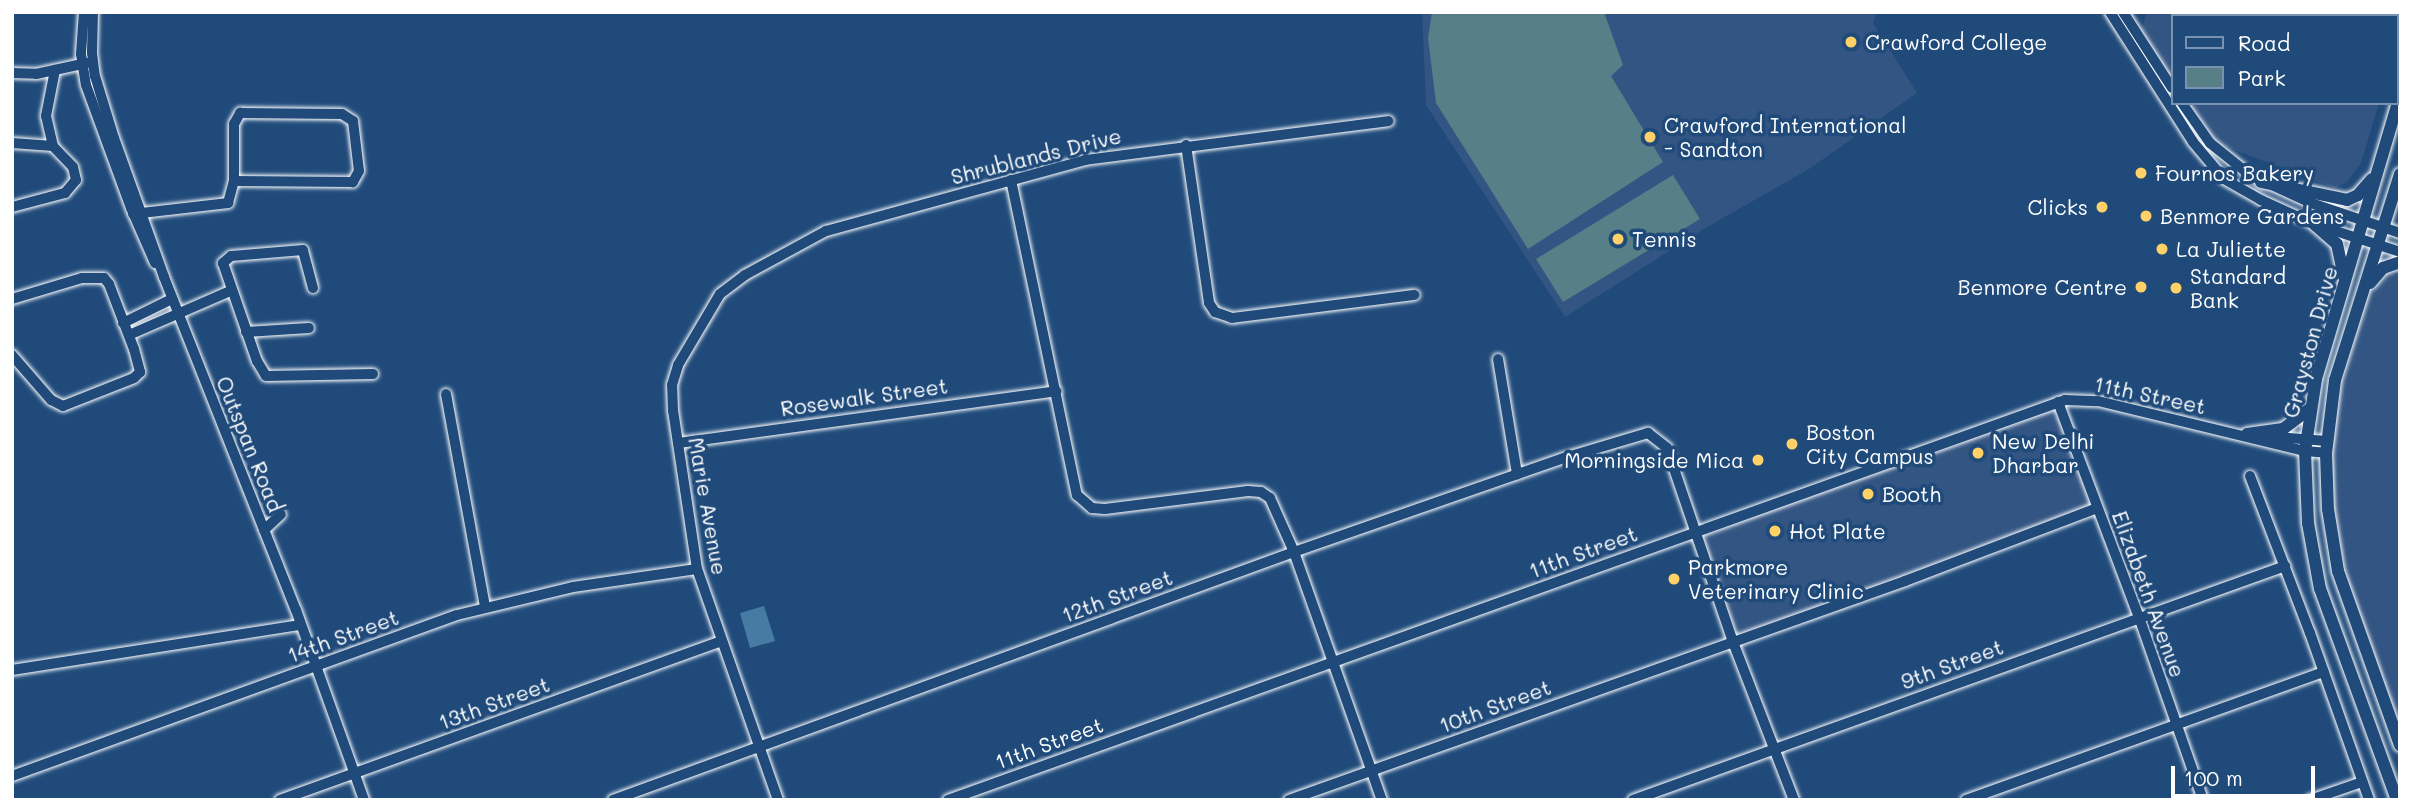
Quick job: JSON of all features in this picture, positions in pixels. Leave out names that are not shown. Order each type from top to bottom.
[{"type":"main road","name":"Grayston Drive","points":[[2397,105],[2344,283],[2310,409],[2305,445],[2308,523],[2320,589],[2397,800]]},
{"type":"main road","points":[[2261,182],[2347,200],[2364,190],[2378,170]]},
{"type":"main road","name":"Grayston Drive","points":[[2400,174],[2335,380],[2326,447],[2328,509],[2338,570],[2400,746]]},
{"type":"main road","points":[[2314,223],[2338,247],[2344,283]]},
{"type":"main road","points":[[2364,293],[2379,271],[2400,262]]},
{"type":"main road","points":[[2242,434],[2283,429],[2310,409]]},
{"type":"street","name":"Outspan Road","points":[[84,12],[89,92],[301,625],[364,800]]},
{"type":"street","name":"Outspan Road","points":[[88,63],[93,12]]},
{"type":"street","points":[[2121,15],[2170,85]]},
{"type":"street","points":[[2121,15],[2170,101]]},
{"type":"street","points":[[12,73],[55,70],[88,63]]},
{"type":"street","points":[[12,207],[65,193],[74,185],[77,176],[73,167],[53,146],[46,110],[55,70]]},
{"type":"street","points":[[2172,105],[2193,142],[2218,172],[2247,194],[2314,223],[2400,251]]},
{"type":"street","points":[[2184,105],[2223,156],[2261,182],[2400,233]]},
{"type":"street","points":[[138,214],[228,203],[234,181],[234,124],[240,113],[342,114],[353,121],[359,171],[353,182],[234,181]]},
{"type":"street","name":"Shrublands Drive","points":[[715,301],[745,275],[826,231],[1093,158],[1389,121]]},
{"type":"street","points":[[12,143],[53,146]]},
{"type":"street","points":[[1186,145],[1209,303],[1215,312],[1232,318],[1415,295]]},
{"type":"street","points":[[1011,180],[1074,486],[1081,500],[1092,508],[1105,509],[1248,491],[1266,495],[1276,506],[1294,552],[1382,800]]},
{"type":"street","points":[[313,288],[303,250],[227,257],[222,265],[260,368],[266,376],[373,374]]},
{"type":"street","points":[[12,299],[82,278],[101,276],[108,282],[139,366],[137,376],[69,405],[51,400],[12,355]]},
{"type":"street","points":[[129,335],[230,291]]},
{"type":"street","points":[[123,323],[172,299]]},
{"type":"street","name":"Marie Avenue","points":[[715,301],[674,376],[671,396],[696,569],[778,800]]},
{"type":"street","points":[[246,332],[309,328]]},
{"type":"street","points":[[1498,359],[1517,474]]},
{"type":"street","name":"Rosewalk Street","points":[[678,443],[1056,391]]},
{"type":"street","points":[[446,394],[485,607]]},
{"type":"street","name":"11th Street","points":[[948,800],[2058,402],[2073,399],[2098,401],[2242,434],[2326,447]]},
{"type":"street","name":"Elizabeth Avenue","points":[[2058,402],[2139,617],[2203,800]]},
{"type":"street","name":"12th Street","points":[[613,800],[1294,552],[1637,435],[1651,433],[1667,448],[1695,533]]},
{"type":"street","points":[[2250,476],[2324,672],[2368,800]]},
{"type":"street","points":[[1733,642],[2097,508]]},
{"type":"street","points":[[264,530],[281,514]]},
{"type":"street","points":[[1695,533],[1733,642],[1794,800]]},
{"type":"street","name":"9th Street","points":[[1633,800],[2285,566]]},
{"type":"street","name":"14th Street","points":[[12,776],[485,607],[573,587],[696,569]]},
{"type":"street","points":[[12,670],[301,625]]},
{"type":"street","name":"13th Street","points":[[280,800],[720,642]]},
{"type":"street","name":"10th Street","points":[[1289,800],[1733,642]]},
{"type":"street","points":[[1966,800],[2324,672]]},
{"type":"street","points":[[2309,800],[2362,782]]},
{"type":"shaded area","name":"Crawford International - Sandton","points":[[1422,12],[1877,12],[1873,23],[1917,93],[1809,169],[1707,227],[1565,317],[1426,105]]},
{"type":"shaded area","points":[[2147,12],[2400,12],[2398,36],[2398,14],[2170,14],[2170,77],[2140,34]]},
{"type":"shaded area","points":[[2189,105],[2378,105],[2361,163],[2347,182],[2335,188],[2216,143]]},
{"type":"shaded area","points":[[2390,274],[2400,275],[2400,731],[2354,608],[2322,454],[2368,297]]},
{"type":"shaded area","points":[[2058,403],[2099,513],[1729,642],[1693,535]]},
{"type":"shaded area","points":[[764,606],[775,641],[750,648],[740,613]]},
{"type":"green space","points":[[1432,12],[1604,12],[1623,65],[1611,76],[1663,162],[1528,249],[1436,103],[1428,38]]},
{"type":"green space","name":"Tennis","points":[[1673,175],[1700,219],[1563,302],[1536,259]]},
{"type":"place","name":"Crawford College","points":[[1851,42]]},
{"type":"place","name":"Crawford International - Sandton","points":[[1650,137]]},
{"type":"place","name":"Fournos Bakery","points":[[2141,173]]},
{"type":"place","name":"Clicks","points":[[2102,207]]},
{"type":"place","name":"Benmore Gardens","points":[[2146,216]]},
{"type":"place","name":"Tennis","points":[[1618,239]]},
{"type":"place","name":"La Juliette","points":[[2162,249]]},
{"type":"place","name":"Benmore Centre","points":[[2141,287]]},
{"type":"place","name":"Standard Bank","points":[[2176,288]]},
{"type":"place","name":"Boston City Campus","points":[[1792,444]]},
{"type":"place","name":"New Delhi Dharbar","points":[[1978,453]]},
{"type":"place","name":"Morningside Mica","points":[[1758,460]]},
{"type":"place","name":"Booth","points":[[1868,494]]},
{"type":"place","name":"Hot Plate","points":[[1775,531]]},
{"type":"place","name":"Parkmore Veterinary Clinic","points":[[1674,579]]}]
